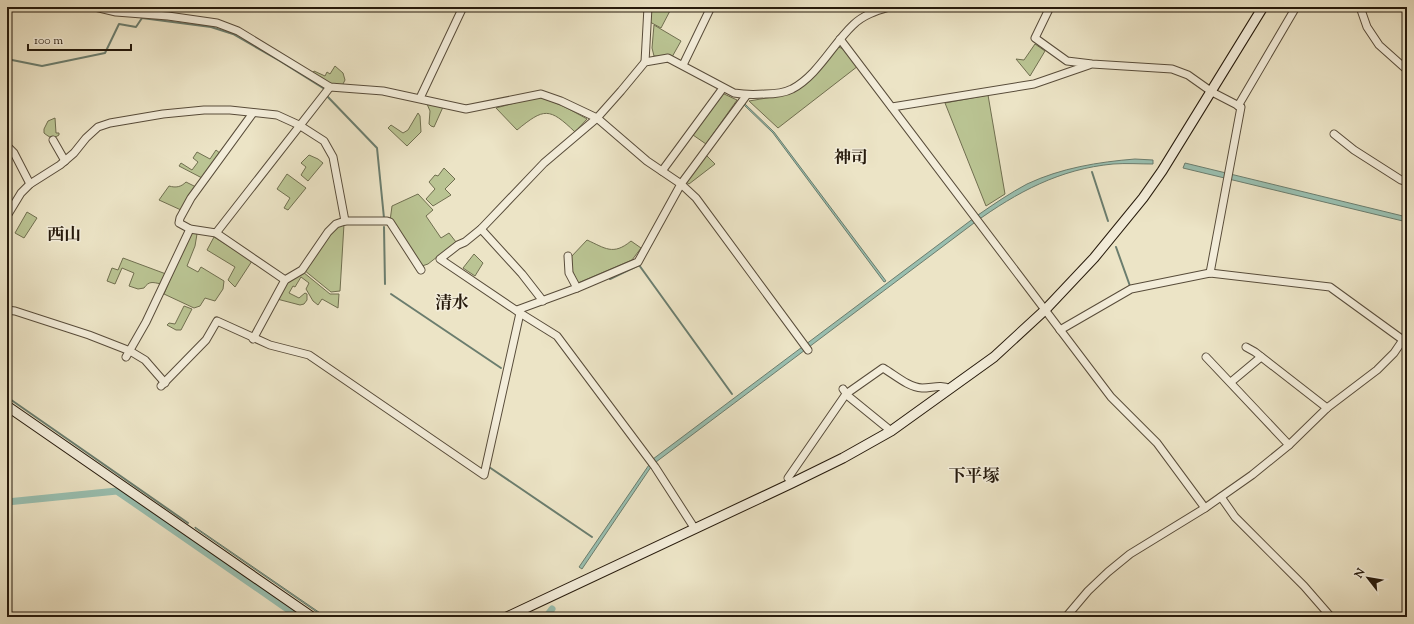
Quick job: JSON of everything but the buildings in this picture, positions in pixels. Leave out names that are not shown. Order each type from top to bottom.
[{"type":"street","points":[[95,7],[116,12],[134,10],[217,23],[238,31],[330,87],[383,91],[466,109],[541,94],[561,101],[597,118],[647,161],[681,184],[696,198],[808,350]]},
{"type":"street","points":[[420,98],[463,7]]},
{"type":"street","points":[[648,7],[645,62],[597,118],[544,163],[481,229],[440,259],[518,312],[557,336],[655,467],[694,529]]},
{"type":"street","points":[[683,65],[711,7]]},
{"type":"street","points":[[645,62],[668,58],[734,93],[746,96],[772,94],[791,89],[805,80],[825,59],[840,39],[854,24],[870,14],[889,7]]},
{"type":"street","points":[[1050,7],[1035,38],[1067,60],[1092,64],[1172,69],[1188,75],[1212,92],[1241,108],[1210,273]]},
{"type":"street","points":[[507,617],[831,464],[891,431],[994,357],[1045,310],[1094,258],[1143,198],[1212,92],[1263,7]]},
{"type":"street","points":[[1238,106],[1296,7]]},
{"type":"street","points":[[1360,7],[1367,27],[1379,45],[1407,70]]},
{"type":"street","points":[[840,39],[1111,397],[1157,443],[1205,508]]},
{"type":"street","points":[[892,107],[1034,84],[1092,64]]},
{"type":"street","points":[[216,233],[330,87]]},
{"type":"street","points":[[662,171],[723,88]]},
{"type":"street","points":[[518,312],[638,262],[681,184],[746,96]]},
{"type":"street","points":[[7,216],[21,193],[30,184],[65,161],[98,127],[110,123],[163,114],[204,110],[230,110],[277,115],[299,125],[324,141],[333,157],[345,221]]},
{"type":"street","points":[[253,113],[191,198],[180,218],[179,223],[190,229],[216,233],[285,280]]},
{"type":"street","points":[[1334,134],[1375,164],[1407,182]]},
{"type":"street","points":[[52,140],[65,161]]},
{"type":"street","points":[[7,146],[30,184]]},
{"type":"street","points":[[253,339],[285,280],[302,270],[328,232],[336,224],[345,221],[390,222],[421,270]]},
{"type":"street","points":[[128,354],[146,322],[190,229]]},
{"type":"street","points":[[481,229],[522,274],[543,301]]},
{"type":"street","points":[[568,256],[569,272],[577,288]]},
{"type":"street","points":[[1060,330],[1131,289],[1210,273],[1330,287],[1405,337],[1394,353],[1377,370],[1327,408],[1289,445],[1252,475],[1205,508],[1130,554],[1088,591],[1066,617]]},
{"type":"street","points":[[7,310],[15,311],[82,333],[145,360],[163,384],[206,340],[217,321],[253,339],[270,345],[309,354],[484,475],[518,312]]},
{"type":"street","points":[[1246,347],[1255,352],[1327,408]]},
{"type":"street","points":[[1206,357],[1289,445]]},
{"type":"street","points":[[1231,382],[1261,357]]},
{"type":"street","points":[[788,478],[845,392],[883,368],[906,383],[921,388],[944,386],[950,389]]},
{"type":"street","points":[[845,392],[891,431]]},
{"type":"street","points":[[7,406],[312,617]]},
{"type":"street","points":[[1220,497],[1235,518],[1304,586],[1331,617]]},
{"type":"shaded area","points":[[650,7],[672,7],[661,28],[650,22]]},
{"type":"shaded area","points":[[654,25],[681,41],[672,57],[654,56],[652,48]]},
{"type":"shaded area","points":[[1035,44],[1045,51],[1030,76],[1016,59],[1024,60]]},
{"type":"shaded area","points":[[838,47],[844,49],[858,66],[778,128],[749,101],[792,93]]},
{"type":"shaded area","points":[[335,66],[343,73],[345,80],[342,86],[330,86],[312,74],[314,71],[325,76],[327,72],[330,74]]},
{"type":"shaded area","points":[[722,93],[737,100],[706,144],[693,135]]},
{"type":"shaded area","points":[[988,95],[1005,194],[986,206],[945,103]]},
{"type":"shaded area","points":[[537,97],[557,103],[587,119],[575,132],[559,118],[546,113],[540,114],[517,130],[496,108]]},
{"type":"shaded area","points":[[427,104],[443,107],[434,127],[429,124],[430,111]]},
{"type":"shaded area","points":[[745,104],[774,132],[886,281],[884,282],[773,133],[744,105]]},
{"type":"shaded area","points":[[418,113],[420,116],[421,132],[407,146],[388,128],[391,125],[403,133],[408,130]]},
{"type":"shaded area","points":[[55,118],[56,133],[59,133],[59,135],[55,137],[48,136],[44,133],[44,129],[48,121]]},
{"type":"shaded area","points":[[216,150],[221,154],[202,178],[179,166],[181,163],[192,170],[198,162],[193,158],[197,152],[210,159]]},
{"type":"shaded area","points":[[309,155],[323,163],[308,181],[301,175],[306,167],[301,163]]},
{"type":"shaded area","points":[[706,155],[715,164],[689,184],[686,182]]},
{"type":"shaded area","points":[[1135,159],[1153,160],[1153,164],[1113,164],[1075,171],[1023,192],[1006,201],[974,223],[656,462],[651,467],[582,569],[579,567],[653,459],[978,215],[1021,187],[1040,178],[1066,170],[1094,164]]},
{"type":"shaded area","points":[[1185,163],[1407,217],[1407,222],[1183,168]]},
{"type":"shaded area","points":[[444,168],[455,179],[445,189],[451,195],[433,206],[426,199],[435,189],[429,182],[435,175],[438,176]]},
{"type":"shaded area","points":[[287,174],[306,188],[288,210],[284,208],[290,198],[277,189]]},
{"type":"shaded area","points":[[186,182],[196,187],[181,210],[159,200],[169,186],[178,187]]},
{"type":"shaded area","points":[[418,194],[433,210],[426,216],[441,238],[449,233],[456,242],[428,264],[422,266],[395,224],[390,221],[392,206]]},
{"type":"shaded area","points":[[27,212],[37,218],[24,238],[15,233]]},
{"type":"shaded area","points":[[344,224],[340,291],[331,292],[304,270],[337,226]]},
{"type":"shaded area","points":[[190,232],[197,234],[195,246],[187,266],[198,272],[201,267],[224,281],[223,289],[215,301],[205,298],[200,306],[194,308],[164,294]]},
{"type":"shaded area","points":[[214,237],[252,261],[235,287],[228,280],[235,267],[207,250]]},
{"type":"shaded area","points":[[587,240],[609,249],[625,246],[631,241],[641,248],[632,260],[578,283],[572,270],[571,257]]},
{"type":"shaded area","points":[[474,254],[483,263],[475,276],[463,268]]},
{"type":"shaded area","points":[[123,258],[166,274],[161,284],[151,283],[144,288],[138,289],[129,286],[134,273],[122,268],[115,284],[107,281],[112,268],[118,270]]},
{"type":"shaded area","points":[[303,272],[330,294],[339,294],[338,308],[322,299],[318,305],[313,301],[306,289],[309,283],[301,277],[289,293],[299,298],[305,293],[307,294],[307,300],[304,304],[300,305],[277,299],[285,282]]},
{"type":"shaded area","points":[[184,306],[192,309],[181,330],[176,330],[167,325],[169,323],[175,324]]},
{"type":"shaded area","points":[[195,527],[326,617],[324,617]]},
{"type":"waterway","points":[[7,59],[42,66],[105,53],[119,24],[136,27],[142,18],[211,27],[233,34],[323,88]]},
{"type":"waterway","points":[[326,95],[377,148],[384,218]]},
{"type":"waterway","points":[[1092,172],[1108,221]]},
{"type":"waterway","points":[[384,227],[385,284]]},
{"type":"waterway","points":[[1116,247],[1130,286]]},
{"type":"waterway","points":[[610,279],[639,265],[732,394]]},
{"type":"waterway","points":[[391,294],[501,368]]},
{"type":"waterway","points":[[7,397],[188,523]]},
{"type":"waterway","points":[[489,467],[592,537]]},
{"type":"waterway","points":[[7,502],[117,491],[299,617]]},
{"type":"waterway","points":[[546,617],[552,609]]},
{"type":"district","name":"神司","points":[[851,159]]},
{"type":"district","name":"西山","points":[[64,236]]},
{"type":"district","name":"清水","points":[[452,304]]},
{"type":"district","name":"下平塚","points":[[974,477]]}]
